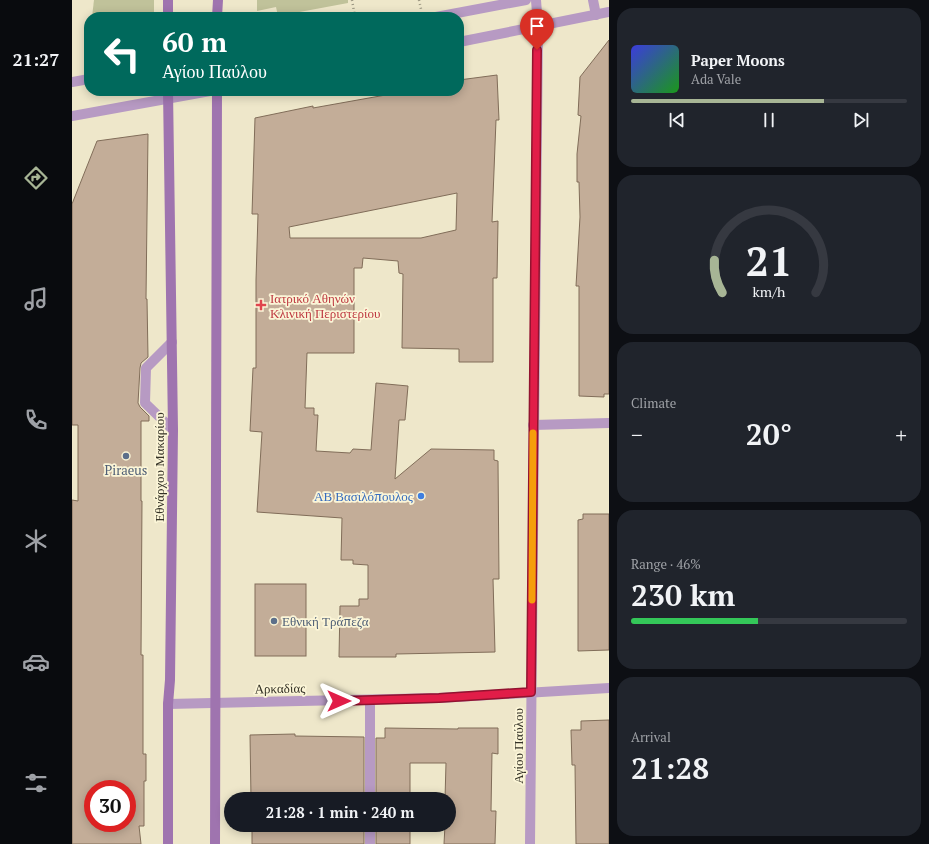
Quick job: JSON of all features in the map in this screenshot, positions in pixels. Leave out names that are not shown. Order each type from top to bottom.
[{"type":"main road","points":[[168,0],[168,12]]},
{"type":"main road","points":[[217,12],[218,0]]},
{"type":"main road","name":"Εθνάρχου Μακαρίου","points":[[168,96],[173,430],[170,680],[168,704],[168,844]]},
{"type":"main road","points":[[215,844],[214,702],[217,96]]},
{"type":"street","points":[[462,12],[526,0]]},
{"type":"street","name":"Αγίου Παύλου","points":[[530,844],[538,26],[536,0]]},
{"type":"street","points":[[593,0],[596,15]]},
{"type":"street","points":[[464,41],[609,12]]},
{"type":"street","points":[[72,82],[84,80]]},
{"type":"street","points":[[72,116],[163,96]]},
{"type":"street","points":[[172,342],[146,368],[145,403],[173,430]]},
{"type":"street","points":[[533,425],[609,423]]},
{"type":"street","name":"Αρκαδίας","points":[[168,704],[439,698],[609,688]]},
{"type":"street","points":[[370,700],[370,792]]},
{"type":"street","points":[[370,832],[370,844]]},
{"type":"path","points":[[352,0],[353,12]]},
{"type":"green space","points":[[94,0],[154,0],[154,12],[93,12]]},
{"type":"green space","points":[[257,0],[348,0],[348,3],[300,12],[277,12],[276,7],[257,11]]},
{"type":"building","points":[[609,40],[609,394],[604,394],[604,397],[579,396],[579,286],[576,286],[580,217],[579,182],[577,182],[577,154],[581,116],[578,115],[580,77]]},
{"type":"building","points":[[497,75],[499,120],[496,120],[492,222],[498,221],[497,278],[493,278],[493,362],[459,362],[459,349],[402,348],[403,274],[399,273],[398,261],[363,258],[362,268],[354,268],[354,353],[307,353],[305,408],[314,408],[314,415],[318,415],[316,451],[350,453],[353,449],[371,450],[376,383],[408,386],[405,420],[399,420],[395,479],[431,449],[494,450],[494,460],[498,461],[499,579],[493,579],[495,652],[396,654],[396,657],[339,657],[340,606],[359,606],[359,599],[368,599],[368,565],[353,564],[353,560],[341,560],[342,518],[257,512],[262,432],[250,431],[253,368],[256,368],[258,214],[252,214],[255,118],[313,106],[313,108],[380,96],[464,96],[464,79]],"holes":[[[457,193],[456,230],[421,238],[290,238],[289,227]]]},
{"type":"building","points":[[148,134],[146,299],[148,357],[141,363],[138,403],[149,416],[149,421],[141,421],[141,655],[143,655],[143,754],[146,754],[146,781],[144,781],[144,826],[139,826],[141,844],[72,844],[72,500],[78,501],[78,425],[72,425],[72,204],[97,141]]},
{"type":"building","points":[[583,514],[609,514],[609,650],[578,651],[578,520],[583,519]]},
{"type":"building","points":[[255,584],[306,584],[306,656],[255,656]]},
{"type":"building","points":[[609,720],[609,844],[576,844],[575,765],[572,765],[571,730],[581,730],[581,721]]},
{"type":"building","points":[[385,728],[498,728],[498,754],[492,753],[491,811],[496,811],[495,844],[444,844],[445,832],[456,832],[456,792],[445,792],[446,763],[410,763],[410,792],[376,792],[376,738],[385,738]]},
{"type":"building","points":[[295,734],[295,736],[364,737],[364,792],[251,792],[250,735]]},
{"type":"building","points":[[252,832],[364,832],[364,844],[252,844]]},
{"type":"building","points":[[376,832],[410,832],[410,844],[376,844]]},
{"type":"slow traffic","points":[[532,600],[533,433]]},
{"type":"place","name":"Ιατρικό Αθηνών Κλινική Περιστερίου","points":[[261,305]]},
{"type":"place","name":"Piraeus","points":[[126,456]]},
{"type":"place","name":"ΑΒ Βασιλόπουλος","points":[[421,496]]},
{"type":"place","name":"Εθνική Τράπεζα","points":[[274,621]]},
{"type":"route","points":[[339,701],[439,698],[531,692],[537,50]]}]
